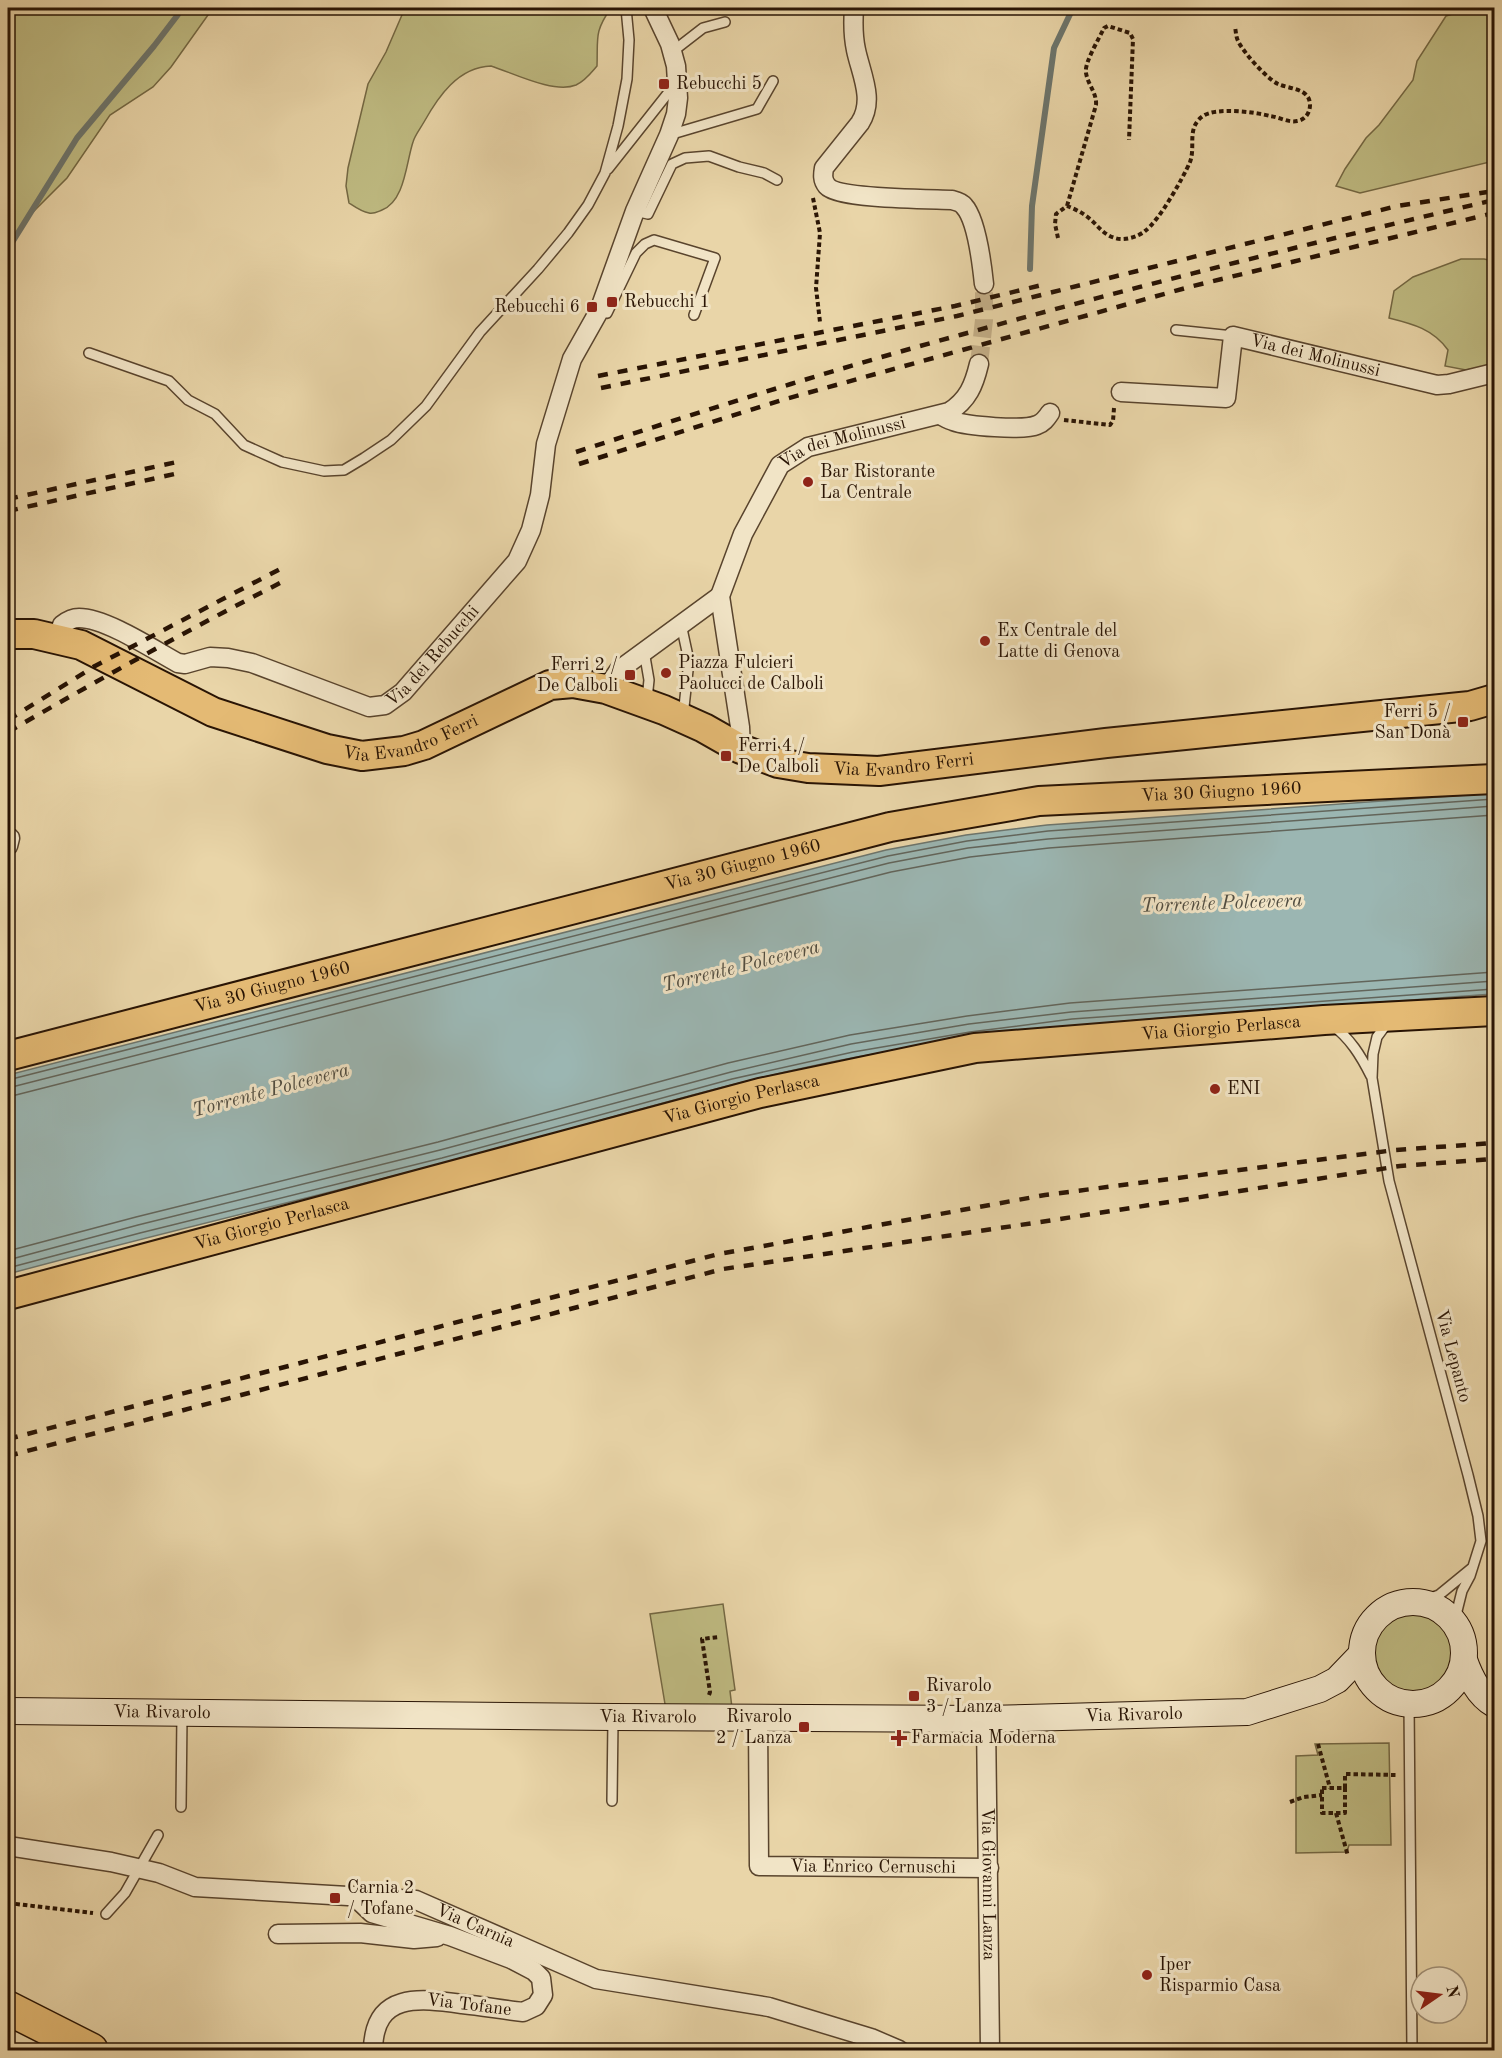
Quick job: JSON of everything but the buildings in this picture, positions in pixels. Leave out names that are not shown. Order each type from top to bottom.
[{"type":"highway","points":[[8,2008],[91,2050]]},
{"type":"main road","name":"Via Evandro Ferri","points":[[8,634],[34,634],[81,645],[213,712],[327,749],[363,756],[404,751],[424,744],[550,685],[573,683],[606,689],[683,718],[741,749],[778,764],[808,768],[879,771],[1106,743],[1470,706],[1494,700]]},
{"type":"main road","name":"Via 30 Giugno 1960","points":[[8,1056],[890,827],[1039,801],[1494,779]]},
{"type":"main road","name":"Via Giorgio Perlasca","points":[[8,1295],[760,1093],[975,1048],[1324,1020],[1494,1011]]},
{"type":"main road","name":"Via Rivarolo","points":[[8,1711],[986,1719],[1247,1712],[1320,1689],[1337,1680],[1362,1654],[1364,1639],[1370,1626],[1379,1615],[1391,1606],[1405,1602],[1420,1602]]},
{"type":"main road","points":[[1409,1704],[1421,1704],[1442,1695],[1453,1686],[1464,1660],[1461,1634],[1454,1623],[1445,1612],[1433,1605],[1420,1602]]},
{"type":"main road","points":[[1362,1654],[1364,1668],[1370,1681],[1380,1691]]},
{"type":"main road","points":[[1464,1660],[1471,1678],[1492,1703]]},
{"type":"main road","name":"Via Rivarolo","points":[[1320,1689],[1347,1687],[1380,1691],[1388,1698],[1409,1704]]},
{"type":"main road","points":[[1442,1695],[1454,1695],[1492,1703]]},
{"type":"street","name":"Via dei Rebucchi","points":[[58,640],[62,625],[80,618],[108,625],[178,663],[185,664],[210,657],[252,663],[369,707],[394,701],[429,664],[517,561],[531,530],[540,495],[546,444],[572,360],[599,311],[635,211],[669,135],[676,114],[678,81],[672,52],[653,8]]},
{"type":"street","points":[[854,8],[853,30],[867,106],[860,123],[827,164],[823,172],[825,184],[836,191],[863,196],[952,200],[963,205],[978,244],[984,284]]},
{"type":"street","name":"Via dei Molinussi","points":[[1121,392],[1226,399],[1233,336],[1437,385],[1494,373]]},
{"type":"street","name":"Via dei Molinussi","points":[[720,596],[742,534],[780,465],[808,447],[949,412],[965,400],[972,388],[979,364]]},
{"type":"street","points":[[940,415],[953,422],[1026,428],[1039,425],[1050,413]]},
{"type":"street","points":[[606,689],[619,670],[720,596],[741,727],[741,749]]},
{"type":"street","name":"Via Enrico Cernuschi","points":[[758,1718],[759,1866],[989,1868]]},
{"type":"street","name":"Via Giovanni Lanza","points":[[986,1719],[990,2050]]},
{"type":"street","name":"Via Carnia","points":[[8,1846],[138,1868],[159,1873],[195,1887],[416,1900],[596,1979],[769,2007],[871,2038],[899,2050]]},
{"type":"street","name":"Via Tofane","points":[[354,1896],[372,1913],[450,1936],[511,1959],[534,1971],[543,1984],[540,2001],[530,2010],[523,2012],[432,1999],[406,2001],[389,2008],[383,2015],[375,2030],[373,2050]]},
{"type":"street","name":"Via Tofane","points":[[278,1934],[360,1933],[414,1939],[450,1936]]},
{"type":"lane","points":[[605,173],[618,126],[627,79],[629,40],[626,8]]},
{"type":"lane","points":[[672,52],[703,28],[725,22]]},
{"type":"lane","points":[[89,353],[169,381],[188,400],[214,414],[244,445],[282,462],[324,471],[344,470],[391,440],[426,406],[480,332],[568,233],[588,205],[605,173],[678,81]]},
{"type":"lane","points":[[669,135],[757,109],[773,81]]},
{"type":"lane","points":[[635,211],[648,214],[672,164],[686,158],[709,156],[764,173],[777,180]]},
{"type":"lane","name":"Via dei Rebucchi","points":[[599,311],[607,313],[636,253],[645,244],[654,240],[715,258],[694,315]]},
{"type":"lane","points":[[1176,330],[1233,336]]},
{"type":"lane","points":[[681,624],[689,661],[683,718]]},
{"type":"lane","points":[[644,651],[650,680],[647,704]]},
{"type":"lane","points":[[1372,1078],[1373,1054],[1377,1037],[1394,1016]]},
{"type":"lane","points":[[1324,1020],[1349,1040],[1360,1054],[1372,1078]]},
{"type":"lane","name":"Via Lepanto","points":[[1372,1078],[1389,1180],[1478,1516],[1481,1541],[1474,1566]]},
{"type":"lane","points":[[1420,1602],[1439,1595],[1474,1566]]},
{"type":"lane","points":[[1454,1623],[1462,1591],[1474,1566]]},
{"type":"lane","points":[[1409,1704],[1412,2050]]},
{"type":"lane","points":[[181,1807],[182,1713]]},
{"type":"lane","points":[[612,1801],[613,1717]]},
{"type":"lane","points":[[106,1914],[125,1893],[158,1835]]},
{"type":"path","points":[[1058,238],[1055,224],[1056,214],[1066,206],[1096,105],[1097,98],[1086,73],[1087,66],[1104,28],[1108,26],[1130,33],[1133,39],[1128,140]]},
{"type":"path","points":[[1066,206],[1089,218],[1103,233],[1116,239],[1131,238],[1146,231],[1161,213],[1190,161],[1193,130],[1203,116],[1220,111],[1268,115],[1294,122],[1300,121],[1307,115],[1310,105],[1307,96],[1299,90],[1277,84],[1264,74],[1237,40],[1235,27]]},
{"type":"path","points":[[820,322],[816,288],[820,233],[811,181],[823,172]]},
{"type":"path","points":[[1050,413],[1067,421],[1110,425],[1113,421],[1115,392],[1121,392]]},
{"type":"path","points":[[703,1631],[710,1692],[705,1698]]},
{"type":"path","points":[[704,1639],[719,1637]]},
{"type":"path","points":[[1318,1744],[1330,1788]]},
{"type":"path","points":[[1345,1788],[1322,1788],[1322,1813],[1345,1813],[1345,1788],[1345,1774],[1397,1775]]},
{"type":"path","points":[[1290,1802],[1304,1797],[1322,1795]]},
{"type":"path","points":[[1336,1813],[1348,1856]]},
{"type":"path","points":[[8,1903],[106,1914]]},
{"type":"shaded area","points":[[8,8],[213,8],[171,67],[153,87],[110,115],[67,178],[30,215],[8,243]]},
{"type":"shaded area","points":[[405,8],[611,8],[599,30],[597,66],[576,85],[557,87],[545,85],[491,66],[469,72],[450,85],[415,137],[404,180],[396,199],[382,210],[369,213],[349,203],[346,186],[348,168],[368,84],[386,52]]},
{"type":"shaded area","points":[[1473,8],[1494,8],[1494,161],[1360,193],[1336,186],[1366,138],[1379,125],[1413,80],[1417,61],[1446,16]]},
{"type":"shaded area","points":[[1461,259],[1494,261],[1494,365],[1466,370],[1445,366],[1448,350],[1429,332],[1389,318],[1394,291],[1413,277]]},
{"type":"shaded area","points":[[723,1604],[735,1690],[730,1691],[732,1708],[666,1710],[650,1614]]},
{"type":"shaded area","points":[[1413,1607],[1431,1610],[1446,1620],[1456,1635],[1459,1653],[1456,1671],[1446,1686],[1431,1696],[1413,1699],[1395,1696],[1380,1686],[1370,1671],[1367,1653],[1370,1635],[1380,1620],[1395,1610]]},
{"type":"shaded area","points":[[1389,1743],[1391,1845],[1349,1845],[1347,1852],[1296,1853],[1296,1756],[1318,1755],[1315,1744]]},
{"type":"water","name":"Torrente Polcevera","points":[[1494,793],[1494,994],[1095,1024],[1015,1033],[857,1057],[701,1093],[444,1163],[8,1274],[8,1075],[886,850],[966,835],[1047,825]]},
{"type":"waterway","points":[[8,249],[77,138],[183,8]]},
{"type":"waterway","points":[[1030,269],[1032,206],[1054,48],[1073,8]]},
{"type":"tunnel","points":[[979,364],[984,320],[984,284]]},
{"type":"railway","points":[[601,388],[957,316],[1397,206],[1494,191]]},
{"type":"railway","points":[[576,452],[912,348],[1093,299],[1494,200]]},
{"type":"railway","points":[[579,464],[782,400],[1193,286],[1494,213]]},
{"type":"railway","points":[[598,376],[955,306],[1042,285]]},
{"type":"railway","points":[[8,499],[177,462]]},
{"type":"railway","points":[[8,511],[179,473]]},
{"type":"railway","points":[[8,720],[95,666],[282,568]]},
{"type":"railway","points":[[8,732],[288,579]]},
{"type":"railway","points":[[8,1439],[719,1254],[1045,1195],[1395,1150],[1494,1143]]},
{"type":"railway","points":[[8,1456],[723,1269],[1400,1166],[1494,1159]]},
{"type":"place","name":"Rebucchi 5","points":[[664,84]]},
{"type":"place","name":"Rebucchi 1","points":[[612,302]]},
{"type":"place","name":"Rebucchi 6","points":[[592,307]]},
{"type":"place","name":"Bar Ristorante La Centrale","points":[[808,482]]},
{"type":"place","name":"Ex Centrale del Latte di Genova","points":[[985,641]]},
{"type":"place","name":"Piazza Fulcieri Paolucci de Calboli","points":[[666,673]]},
{"type":"place","name":"Ferri 2 / De Calboli","points":[[630,675]]},
{"type":"place","name":"Ferri 5 / San Donà","points":[[1463,722]]},
{"type":"place","name":"Ferri 4 / De Calboli","points":[[726,756]]},
{"type":"place","name":"ENI","points":[[1215,1089]]},
{"type":"place","name":"Rivarolo 3 / Lanza","points":[[914,1696]]},
{"type":"place","name":"Rivarolo 2 / Lanza","points":[[804,1727]]},
{"type":"place","name":"Farmacia Moderna","points":[[899,1738]]},
{"type":"place","name":"Carnia 2 / Tofane","points":[[335,1898]]},
{"type":"place","name":"Iper Risparmio Casa","points":[[1147,1975]]}]
